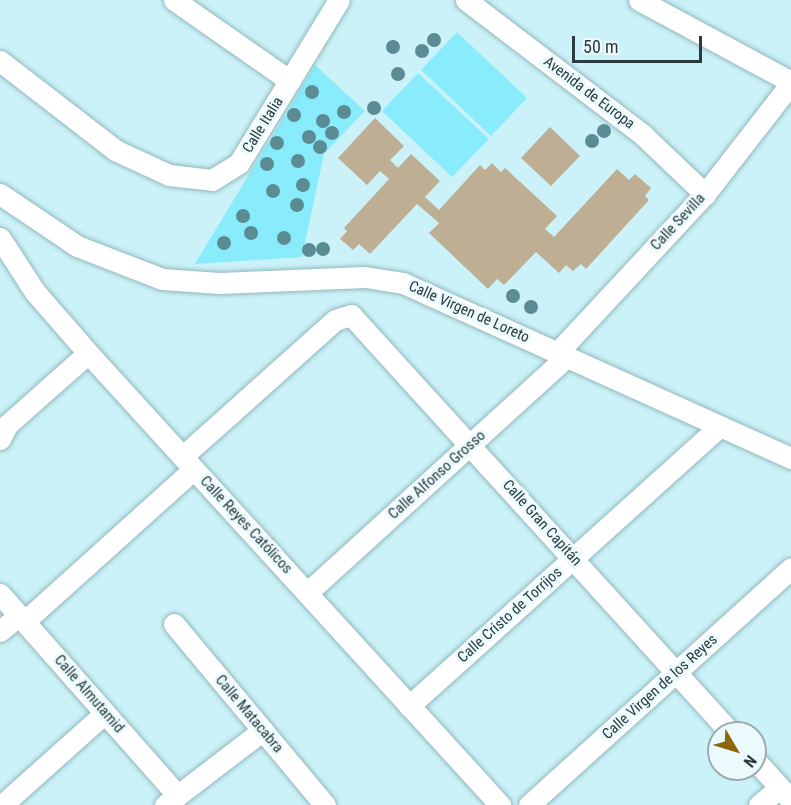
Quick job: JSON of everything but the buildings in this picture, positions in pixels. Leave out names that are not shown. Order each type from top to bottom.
[{"type":"street","points":[[174,0],[290,81]]},
{"type":"street","name":"Calle Italia","points":[[0,60],[115,150],[169,175],[212,180],[239,163],[339,0]]},
{"type":"street","name":"Avenida de Europa","points":[[466,0],[643,135],[705,194]]},
{"type":"street","points":[[639,0],[791,83]]},
{"type":"street","name":"Calle Sevilla","points":[[562,355],[705,194],[791,83]]},
{"type":"street","name":"Calle Virgen de Loreto","points":[[0,194],[77,246],[162,279],[219,283],[365,277],[403,283],[791,459]]},
{"type":"street","name":"Calle Reyes Católicos","points":[[0,238],[35,292],[88,353],[500,805]]},
{"type":"street","name":"Calle Gran Capitán","points":[[189,463],[335,320],[351,315],[721,721]]},
{"type":"street","points":[[0,439],[7,425],[88,353]]},
{"type":"street","name":"Calle Alfonso Grosso","points":[[308,592],[471,445],[562,355]]},
{"type":"street","name":"Calle Cristo de Torrijos","points":[[409,706],[719,427]]},
{"type":"street","points":[[0,631],[22,618],[189,463]]},
{"type":"street","name":"Calle Virgen de los Reyes","points":[[529,805],[791,568]]},
{"type":"street","name":"Calle Almutamid","points":[[0,594],[105,713],[171,800]]},
{"type":"street","name":"Calle Matacabra","points":[[174,624],[325,805]]},
{"type":"street","points":[[2,805],[105,713]]},
{"type":"street","points":[[171,800],[263,730]]},
{"type":"street","points":[[759,805],[785,794],[767,774]]},
{"type":"shaded area","points":[[457,32],[527,98],[491,136],[421,70]]},
{"type":"shaded area","points":[[315,65],[365,111],[324,154],[302,257],[195,264]]},
{"type":"shaded area","points":[[418,73],[489,139],[452,177],[382,111]]}]
